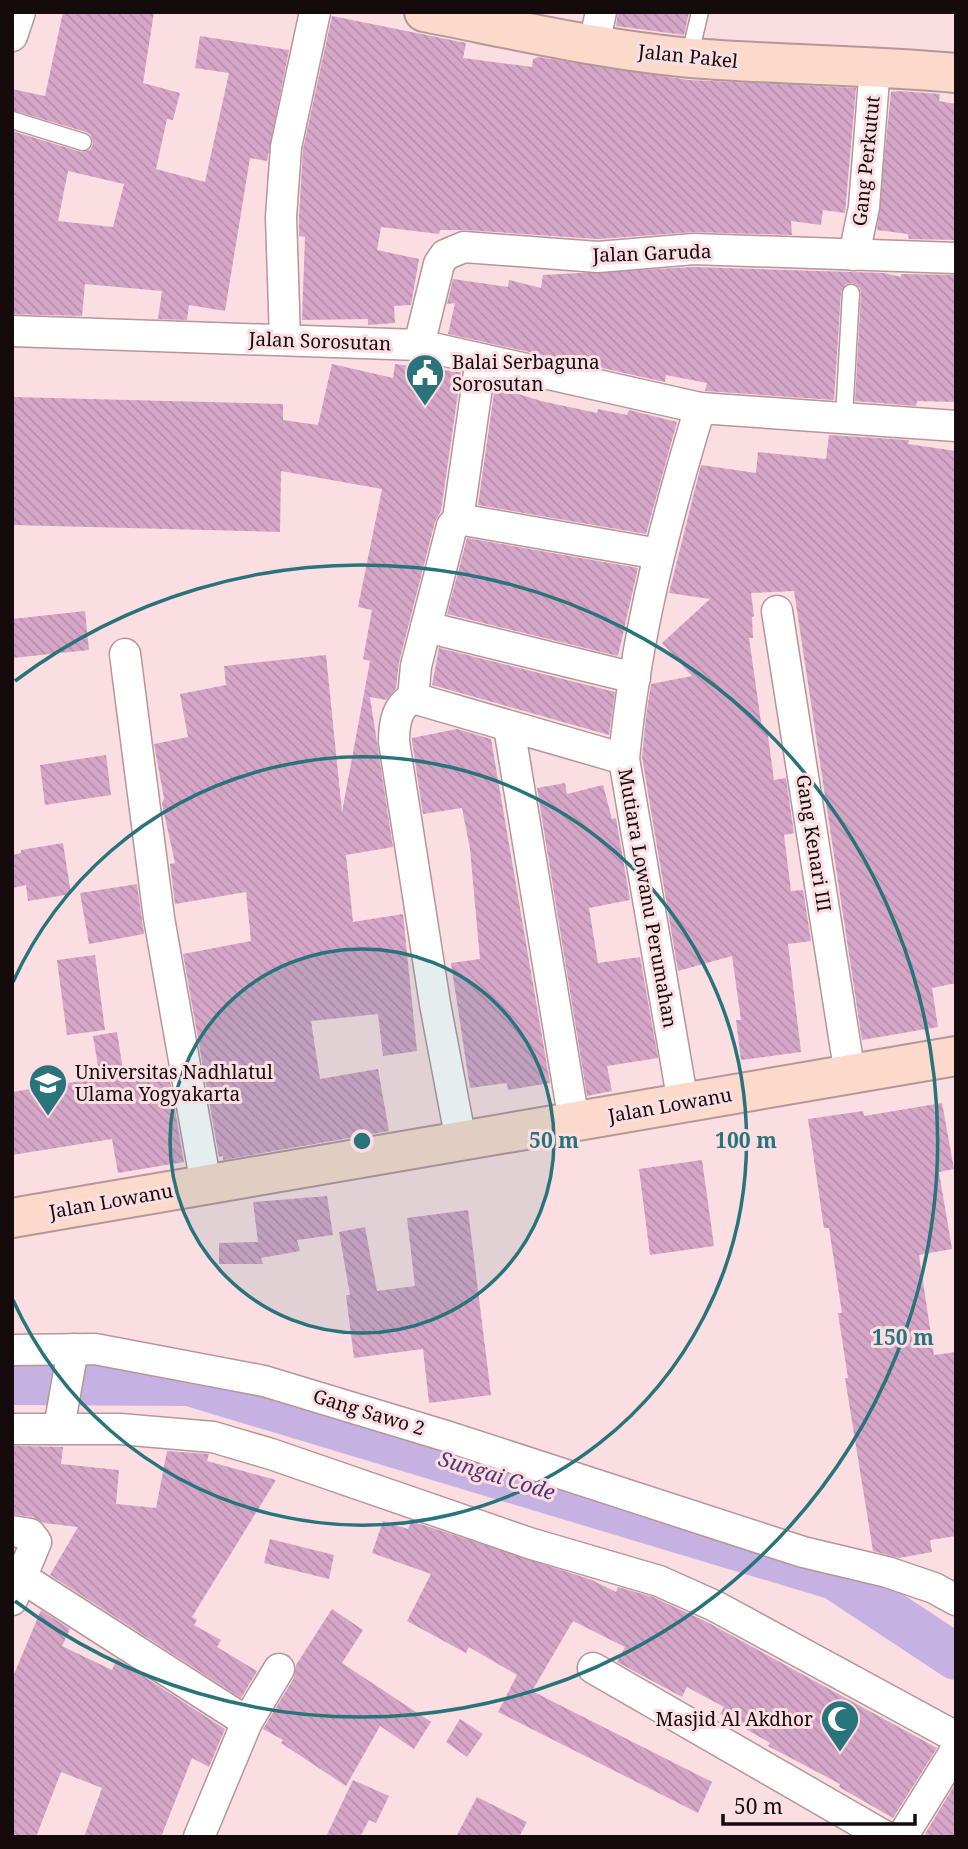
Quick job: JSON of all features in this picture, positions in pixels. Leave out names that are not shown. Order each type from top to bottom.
[{"type":"main road","name":"Jalan Pakel","points":[[424,12],[598,28],[689,58],[875,66],[956,73]]},
{"type":"main road","name":"Jalan Lowanu","points":[[12,1218],[956,1056]]},
{"type":"street","points":[[12,36],[20,12]]},
{"type":"street","points":[[285,339],[281,217],[286,147],[315,12]]},
{"type":"street","name":"Gang Perkutut","points":[[854,255],[864,207],[875,66]]},
{"type":"street","name":"Jalan Garuda","points":[[419,345],[439,264],[445,256],[464,247],[598,257],[694,249],[956,258]]},
{"type":"street","name":"Jalan Sorosutan","points":[[12,331],[419,345],[700,408],[956,426]]},
{"type":"street","points":[[413,698],[412,687],[426,627],[452,526],[458,519],[481,359]]},
{"type":"street","name":"Mutiara Lowanu Perumahan","points":[[683,1103],[624,759],[635,678],[659,554],[700,408]]},
{"type":"street","points":[[458,519],[659,554]]},
{"type":"street","name":"Gang Kenari III","points":[[777,611],[850,1074]]},
{"type":"street","points":[[426,627],[635,678]]},
{"type":"street","points":[[125,654],[159,918],[206,1185]]},
{"type":"street","points":[[413,698],[624,759]]},
{"type":"street","points":[[413,698],[400,709],[394,728],[394,742],[435,1004],[461,1141]]},
{"type":"street","points":[[509,727],[575,1122]]},
{"type":"street","name":"Gang Sawo 2","points":[[12,1350],[71,1358],[95,1349],[232,1373],[306,1392],[803,1552],[887,1572],[934,1588],[956,1600]]},
{"type":"street","points":[[60,1421],[71,1358]]},
{"type":"street","points":[[12,1429],[60,1421],[213,1437],[271,1454],[529,1544],[659,1581],[715,1605],[956,1737]]},
{"type":"street","points":[[12,1531],[27,1532],[35,1537],[36,1542],[17,1589],[247,1722]]},
{"type":"street","points":[[593,1668],[886,1837]]},
{"type":"street","points":[[199,1837],[247,1722],[279,1669]]},
{"type":"street","points":[[902,1837],[956,1750]]},
{"type":"lane","points":[[689,58],[700,12]]},
{"type":"lane","points":[[12,120],[83,142]]},
{"type":"lane","points":[[844,417],[851,293]]},
{"type":"building","points":[[63,12],[154,12],[143,83],[180,93],[173,120],[167,119],[156,169],[205,182],[229,73],[195,68],[200,36],[289,50],[267,161],[250,158],[225,311],[189,305],[187,320],[158,319],[162,291],[85,284],[82,316],[12,314],[12,131],[81,152],[90,150],[93,144],[91,135],[86,132],[12,110],[12,89],[45,96]],"holes":[[[68,171],[124,184],[113,227],[58,221]]]},
{"type":"building","points":[[618,12],[689,12],[684,35],[616,26]]},
{"type":"building","points":[[332,16],[466,43],[463,58],[532,67],[533,59],[538,57],[689,80],[856,88],[845,213],[823,210],[821,225],[791,221],[792,235],[694,232],[598,239],[465,230],[440,230],[439,234],[381,227],[377,250],[419,259],[411,305],[394,306],[395,323],[368,325],[368,319],[302,320],[305,237],[299,236],[299,217],[303,149]]},
{"type":"building","points":[[891,92],[940,94],[939,101],[956,104],[956,240],[909,239],[908,234],[877,230]]},
{"type":"building","points":[[694,267],[884,273],[901,277],[901,274],[956,275],[956,402],[917,401],[916,406],[855,401],[861,294],[860,288],[852,283],[846,284],[841,292],[834,400],[705,391],[707,383],[666,375],[665,382],[448,334],[455,303],[447,304],[453,279],[508,287],[509,280],[541,288],[543,275]]},
{"type":"building","points":[[332,364],[393,378],[395,364],[461,372],[441,511],[435,522],[399,662],[396,688],[386,700],[370,697],[393,847],[346,855],[353,922],[403,914],[417,1051],[383,1056],[378,1014],[311,1021],[320,1079],[378,1069],[389,1131],[223,1160],[223,1156],[219,1157],[183,954],[251,941],[246,892],[175,904],[170,864],[175,863],[162,804],[164,798],[154,744],[188,737],[180,694],[226,685],[224,666],[326,655],[342,812],[370,661],[363,659],[372,610],[358,607],[382,489],[281,471],[280,532],[12,525],[12,397],[283,404],[283,420],[318,425]]},
{"type":"building","points":[[495,386],[515,389],[515,393],[541,401],[597,413],[598,409],[627,415],[629,410],[677,422],[646,534],[478,505]]},
{"type":"building","points":[[829,435],[909,440],[908,444],[956,451],[956,983],[932,988],[938,1027],[862,1040],[794,591],[751,593],[754,616],[753,638],[749,638],[762,729],[767,729],[774,780],[786,778],[794,833],[784,835],[791,891],[803,890],[811,941],[788,944],[801,1052],[741,1060],[736,1020],[741,1020],[732,956],[678,971],[642,757],[646,717],[651,684],[692,676],[662,643],[710,599],[669,593],[701,465],[756,473],[758,452],[826,459]]},
{"type":"building","points":[[467,538],[638,568],[618,656],[447,614]]},
{"type":"building","points":[[85,611],[89,650],[12,658],[12,619]]},
{"type":"building","points":[[439,648],[615,692],[609,735],[432,685]]},
{"type":"building","points":[[457,729],[491,739],[550,1083],[508,1090],[507,1083],[470,1088],[451,963],[480,959],[470,849],[462,808],[423,814],[412,741],[412,738]]},
{"type":"building","points":[[106,755],[111,795],[45,805],[40,765]]},
{"type":"building","points":[[565,783],[567,794],[603,785],[612,819],[616,818],[630,900],[589,908],[598,963],[640,957],[658,1058],[607,1066],[612,1091],[587,1096],[537,788]]},
{"type":"building","points":[[63,843],[71,894],[28,901],[26,885],[12,888],[12,855],[21,853],[21,850]]},
{"type":"building","points":[[137,884],[144,934],[89,944],[80,893]]},
{"type":"building","points":[[95,955],[105,1030],[67,1035],[57,960]]},
{"type":"building","points":[[117,1032],[124,1076],[168,1069],[184,1162],[118,1173],[112,1139],[12,1155],[12,1092],[100,1078],[93,1036]]},
{"type":"building","points":[[942,1103],[954,1169],[939,1172],[952,1249],[919,1255],[934,1355],[956,1352],[956,1536],[930,1540],[932,1552],[899,1558],[873,1551],[845,1378],[848,1378],[838,1313],[842,1313],[829,1228],[824,1228],[808,1119],[863,1111],[864,1116]]},
{"type":"building","points":[[702,1160],[714,1246],[650,1255],[639,1169]]},
{"type":"building","points":[[327,1196],[333,1235],[297,1240],[300,1251],[261,1258],[263,1264],[219,1264],[219,1243],[258,1242],[253,1202]]},
{"type":"building","points":[[468,1210],[491,1395],[429,1403],[423,1349],[354,1358],[346,1295],[350,1295],[339,1232],[365,1227],[377,1291],[415,1286],[407,1218]]},
{"type":"building","points":[[14,1446],[63,1447],[61,1464],[119,1470],[116,1504],[156,1508],[167,1451],[209,1454],[207,1461],[276,1480],[192,1617],[197,1620],[194,1625],[221,1640],[217,1647],[257,1671],[241,1698],[50,1575],[78,1527],[44,1523],[33,1517],[12,1514]]},
{"type":"building","points":[[383,1521],[408,1529],[411,1521],[592,1580],[616,1592],[618,1587],[653,1597],[707,1622],[937,1748],[893,1818],[839,1787],[840,1784],[768,1746],[770,1743],[720,1714],[724,1707],[687,1687],[682,1697],[617,1662],[625,1647],[573,1621],[532,1691],[712,1782],[698,1813],[498,1712],[517,1675],[469,1647],[466,1653],[407,1621],[431,1574],[372,1553]]},
{"type":"building","points":[[270,1539],[334,1555],[329,1579],[264,1563]]},
{"type":"building","points":[[332,1609],[363,1630],[342,1663],[431,1722],[414,1749],[380,1726],[346,1786],[281,1743],[283,1740],[263,1729],[294,1678],[296,1665]]},
{"type":"building","points":[[41,1610],[70,1629],[62,1646],[112,1670],[117,1659],[225,1729],[209,1767],[192,1758],[161,1837],[84,1837],[102,1788],[61,1772],[36,1837],[12,1837],[12,1679]]},
{"type":"building","points":[[460,1719],[483,1734],[467,1757],[446,1742]]},
{"type":"building","points":[[353,1780],[389,1796],[376,1823],[369,1820],[360,1837],[326,1837]]},
{"type":"building","points":[[954,1786],[956,1837],[931,1837],[925,1834]]},
{"type":"building","points":[[477,1797],[527,1822],[519,1837],[456,1837]]},
{"type":"waterway","name":"Sungai Code","points":[[12,1382],[189,1383],[835,1577],[956,1657]]},
{"type":"place","name":"Balai Serbaguna Sorosutan","points":[[425,407]]},
{"type":"place","name":"Universitas Nadhlatul Ulama Yogyakarta","points":[[48,1117]]},
{"type":"place","name":"Masjid Al Akdhor","points":[[840,1753]]}]
